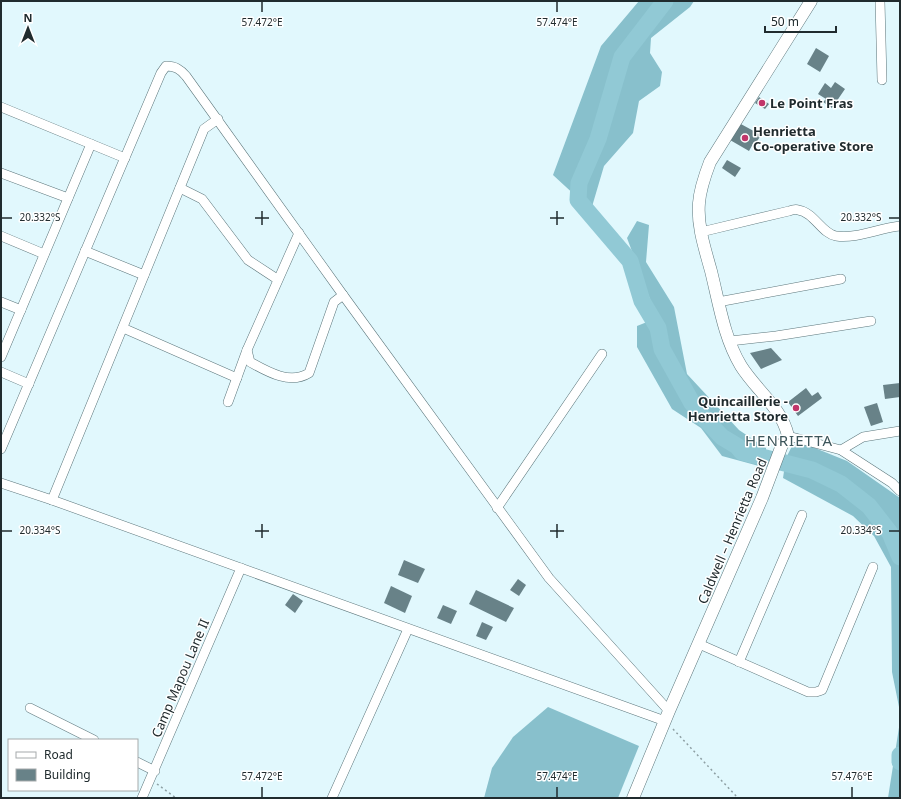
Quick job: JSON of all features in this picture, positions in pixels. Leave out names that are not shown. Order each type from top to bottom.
[{"type":"main road","points":[[785,441],[786,428],[778,412],[742,367],[725,331],[701,232],[699,203],[704,177],[710,162],[811,1]]},
{"type":"main road","name":"Caldwell – Henrietta Road","points":[[633,798],[785,441]]},
{"type":"street","points":[[880,1],[882,80]]},
{"type":"street","points":[[1,449],[161,73],[166,66],[172,66],[181,70],[218,119],[343,295],[549,578],[667,716]]},
{"type":"street","points":[[1,107],[125,158]]},
{"type":"street","points":[[52,500],[204,129],[218,119]]},
{"type":"street","points":[[1,357],[90,144]]},
{"type":"street","points":[[1,173],[68,198]]},
{"type":"street","points":[[180,188],[202,199],[248,260],[277,279]]},
{"type":"street","points":[[701,232],[789,210],[798,210],[808,214],[829,234],[835,236],[846,236],[900,226]]},
{"type":"street","points":[[228,402],[246,350],[299,233]]},
{"type":"street","points":[[1,236],[44,254]]},
{"type":"street","points":[[85,252],[144,275]]},
{"type":"street","points":[[718,302],[842,279]]},
{"type":"street","points":[[246,350],[250,362],[267,372],[288,378],[302,378],[309,373],[334,302],[343,295]]},
{"type":"street","points":[[1,302],[21,310]]},
{"type":"street","points":[[730,341],[776,336],[871,321]]},
{"type":"street","points":[[123,328],[237,378]]},
{"type":"street","points":[[498,508],[602,354]]},
{"type":"street","points":[[1,372],[29,384]]},
{"type":"street","points":[[841,450],[863,437],[900,431]]},
{"type":"street","points":[[785,441],[841,450],[892,483],[900,491]]},
{"type":"street","points":[[1,483],[52,500],[408,629],[667,716]]},
{"type":"street","points":[[739,662],[802,515]]},
{"type":"street","points":[[699,644],[808,692],[822,690],[873,567]]},
{"type":"street","name":"Camp Mapou Lane II","points":[[142,798],[241,568]]},
{"type":"street","points":[[332,798],[408,629]]},
{"type":"street","points":[[30,708],[92,739]]},
{"type":"street","points":[[138,762],[155,770]]},
{"type":"path","points":[[667,716],[738,798]]},
{"type":"path","points":[[151,780],[176,798]]},
{"type":"shaded area","points":[[639,1],[694,1],[690,7],[651,38],[650,53],[662,72],[660,86],[639,101],[633,133],[604,166],[591,210],[553,175],[601,46]]},
{"type":"shaded area","points":[[637,221],[649,225],[646,262],[674,307],[687,374],[739,430],[766,448],[766,464],[759,466],[722,456],[701,428],[672,409],[637,347],[637,326],[657,318],[627,238]]},
{"type":"shaded area","points":[[793,444],[810,446],[847,461],[900,498],[900,712],[892,672],[891,567],[874,536],[853,516],[783,478],[786,458]]},
{"type":"shaded area","points":[[548,707],[639,746],[618,798],[484,798],[492,768],[513,737]]},
{"type":"shaded area","points":[[900,721],[900,798],[888,798]]},
{"type":"building","points":[[816,48],[829,56],[820,72],[807,64]]},
{"type":"building","points":[[835,82],[845,89],[832,108],[823,102],[826,99],[818,94],[825,83],[831,88]]},
{"type":"building","name":"Le Point Fras","points":[[759,97],[769,104],[765,109],[755,103]]},
{"type":"building","name":"Henrietta Co-operative Store","points":[[739,123],[761,135],[756,143],[754,142],[749,151],[730,140]]},
{"type":"building","points":[[727,160],[741,168],[735,177],[722,168]]},
{"type":"building","points":[[771,348],[782,360],[761,369],[750,353]]},
{"type":"building","points":[[900,383],[900,397],[885,399],[883,385]]},
{"type":"building","points":[[806,388],[812,396],[818,392],[822,398],[798,416],[788,402]]},
{"type":"building","points":[[877,403],[883,422],[871,426],[864,407]]},
{"type":"building","points":[[404,560],[425,569],[418,583],[398,575]]},
{"type":"building","points":[[518,579],[526,585],[519,596],[510,590]]},
{"type":"building","points":[[391,586],[412,596],[405,613],[384,603]]},
{"type":"building","points":[[476,590],[514,608],[506,622],[469,604]]},
{"type":"building","points":[[293,594],[303,601],[295,613],[285,605]]},
{"type":"building","points":[[443,605],[457,611],[451,624],[437,618]]},
{"type":"building","points":[[482,622],[493,627],[486,640],[476,636]]},
{"type":"waterway","points":[[665,1],[622,57],[598,139],[579,183],[578,200],[630,261],[642,301],[658,328],[662,349],[692,403],[704,418],[722,437],[737,446],[742,452],[812,470],[841,484],[869,506],[890,533],[900,557]]},
{"type":"waterway","points":[[900,755],[900,762]]},
{"type":"place","name":"Le Point Fras","points":[[762,103]]},
{"type":"place","name":"Henrietta Co-operative Store","points":[[745,138]]},
{"type":"place","name":"Quincaillerie - Henrietta Store","points":[[796,408]]},
{"type":"district","name":"HENRIETTA","points":[[789,440]]}]
